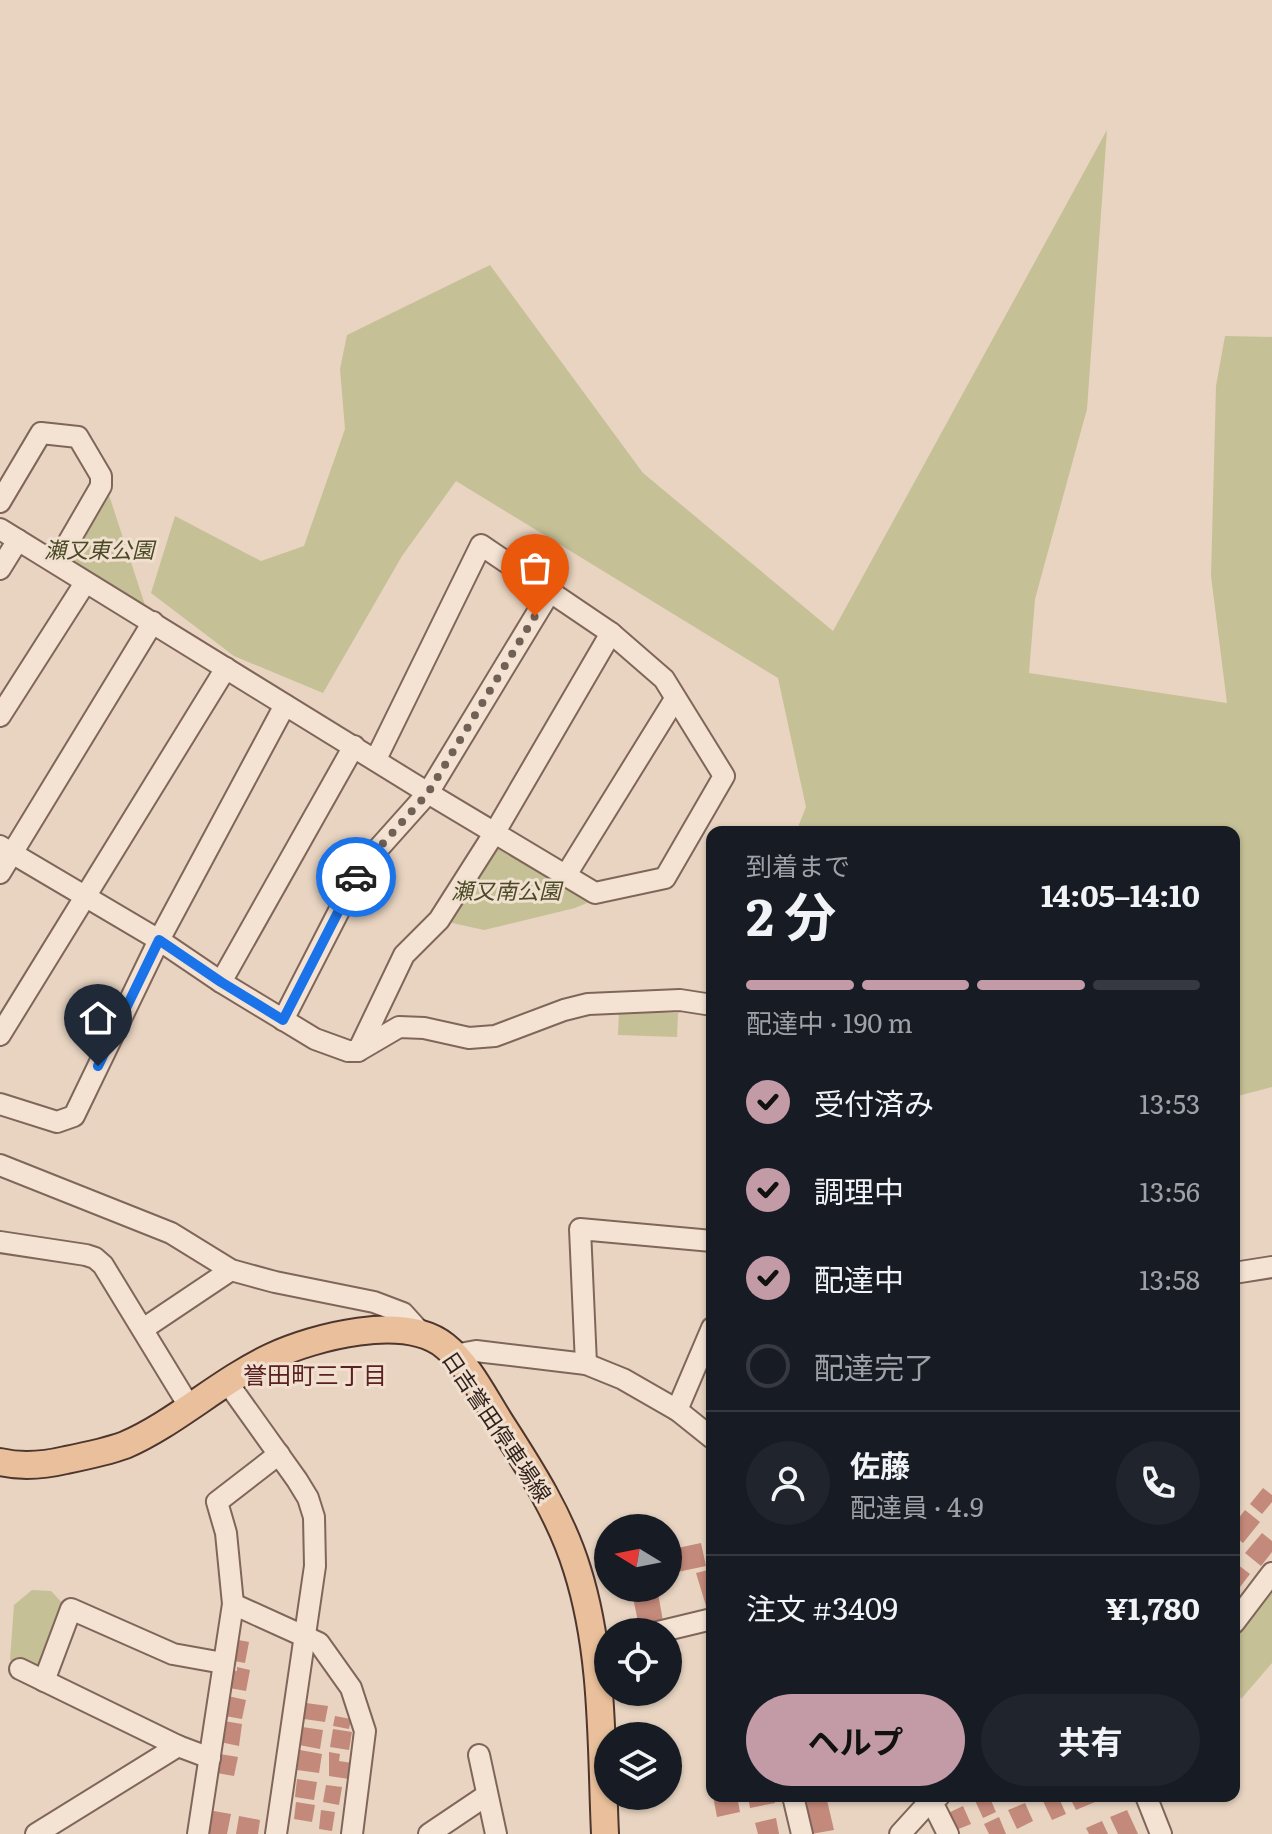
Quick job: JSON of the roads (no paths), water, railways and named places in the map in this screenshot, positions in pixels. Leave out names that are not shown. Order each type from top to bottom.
[{"type":"main road","name":"日吉誉田停車場線","points":[[1,1463],[55,1463],[109,1450],[149,1432],[272,1357],[335,1337],[387,1330],[422,1334],[445,1345],[454,1355],[535,1476],[577,1567],[594,1624]]},
{"type":"main road","name":"日吉誉田停車場線","points":[[602,1706],[605,1834]]},
{"type":"street","points":[[0,502],[41,433],[78,437],[101,476],[101,486],[57,562]]},
{"type":"street","points":[[0,529],[595,893],[665,878],[724,776],[664,679],[611,633],[481,545],[376,759]]},
{"type":"street","points":[[0,569],[18,540]]},
{"type":"street","points":[[0,716],[85,583]]},
{"type":"street","points":[[283,1020],[361,868],[428,793],[551,590]]},
{"type":"street","points":[[0,873],[6,850],[153,622]]},
{"type":"street","points":[[358,1051],[404,955],[439,920],[495,832],[611,633]]},
{"type":"street","points":[[0,1035],[226,668]]},
{"type":"street","points":[[566,875],[675,699]]},
{"type":"street","points":[[0,1104],[57,1122],[74,1116],[159,940],[285,705]]},
{"type":"street","points":[[221,982],[354,746]]},
{"type":"street","points":[[6,850],[159,940],[283,1020],[331,1046],[348,1051],[358,1051],[399,1027],[424,1028],[469,1038],[495,1036],[588,1004],[680,1000],[706,1004]]},
{"type":"street","points":[[0,1165],[171,1233],[231,1270],[374,1302],[403,1313],[422,1334]]},
{"type":"street","points":[[586,1364],[580,1229],[706,1240]]},
{"type":"street","points":[[0,1242],[95,1258],[103,1265],[189,1406]]},
{"type":"street","points":[[1240,1272],[1272,1267]]},
{"type":"street","points":[[143,1329],[231,1270]]},
{"type":"street","points":[[677,1410],[706,1342]]},
{"type":"street","points":[[454,1355],[476,1351],[586,1364],[623,1379],[677,1410],[706,1433]]},
{"type":"street","points":[[227,1382],[308,1498],[314,1517],[315,1566],[276,1834]]},
{"type":"street","points":[[198,1834],[233,1604],[226,1533],[217,1502],[279,1454]]},
{"type":"street","points":[[1240,1611],[1272,1573]]},
{"type":"street","points":[[233,1604],[319,1643],[351,1688],[365,1731],[352,1834]]},
{"type":"street","points":[[44,1681],[71,1609],[173,1654],[223,1663]]},
{"type":"street","points":[[682,1626],[706,1620]]},
{"type":"street","points":[[20,1669],[178,1746],[210,1758]]},
{"type":"street","points":[[36,1834],[178,1746]]},
{"type":"street","points":[[479,1755],[496,1834]]},
{"type":"street","points":[[429,1834],[487,1795]]},
{"type":"street","points":[[794,1802],[802,1834]]},
{"type":"street","points":[[900,1834],[929,1802]]},
{"type":"street","points":[[935,1802],[948,1834]]},
{"type":"street","points":[[1148,1802],[1161,1834]]},
{"type":"district","name":"誉田町三丁目","points":[[315,1373]]},
{"type":"park label","name":"瀬又東公園","points":[[99,548]]},
{"type":"park label","name":"瀬又南公園","points":[[506,889]]}]
